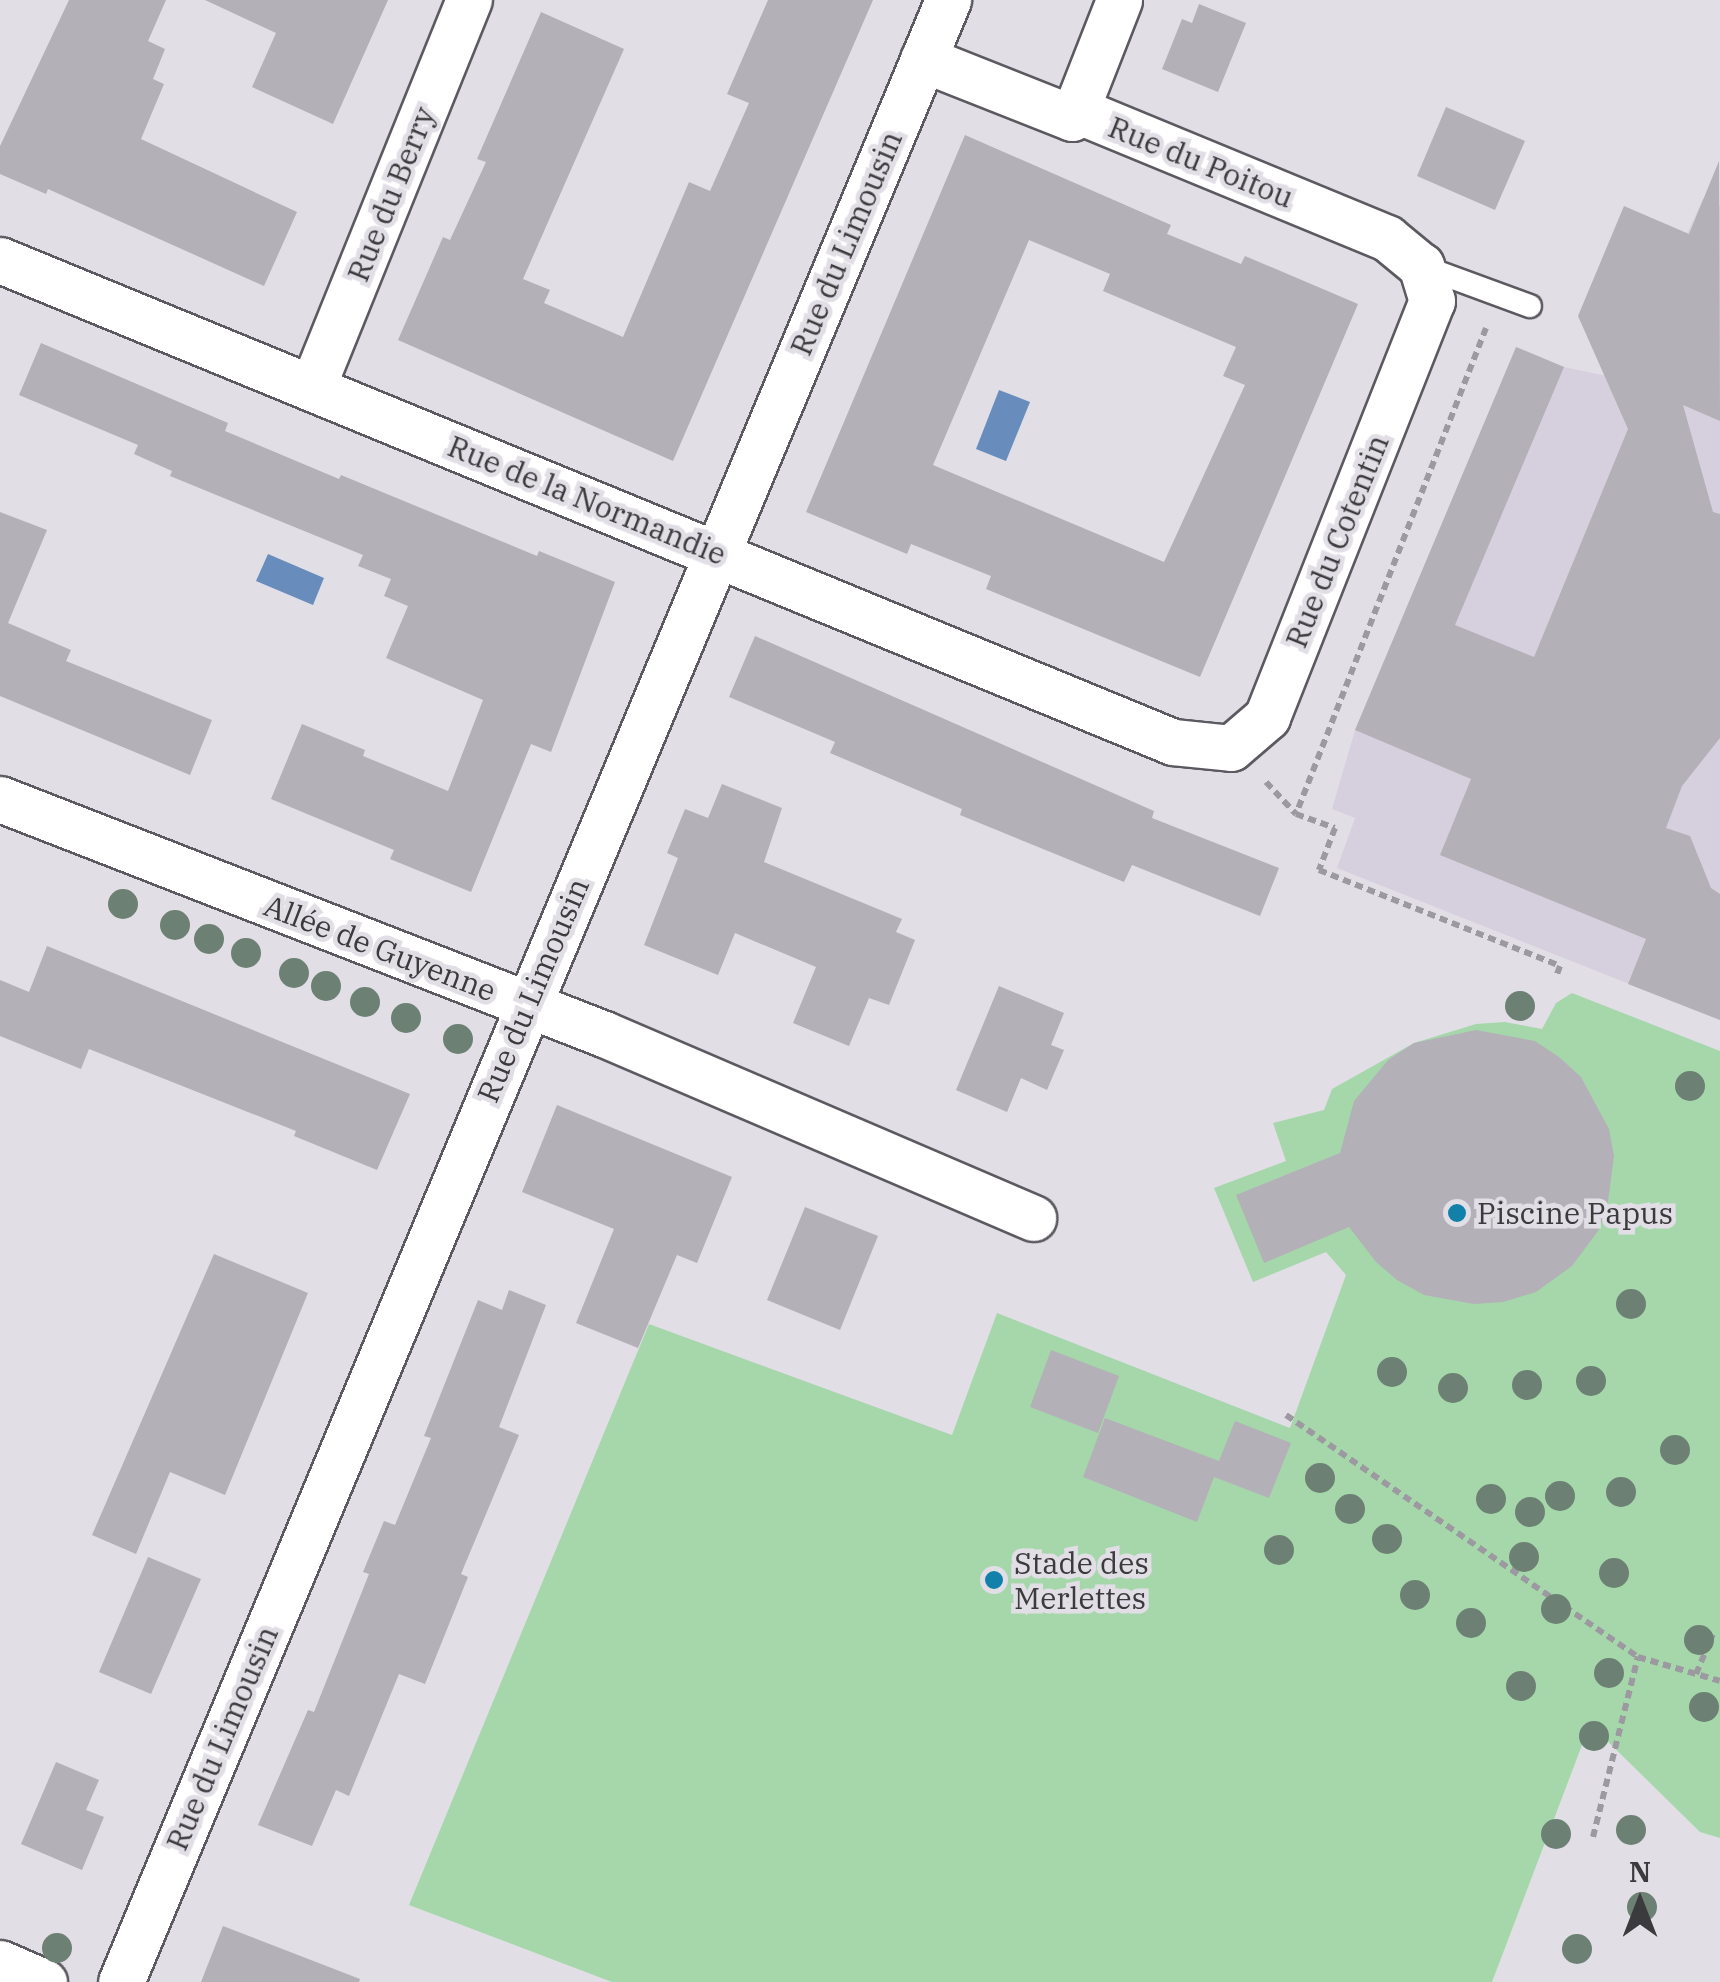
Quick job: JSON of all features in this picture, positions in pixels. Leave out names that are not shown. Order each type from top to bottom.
[{"type":"street","name":"Rue du Berry","points":[[312,388],[469,0]]},
{"type":"street","name":"Rue du Limousin","points":[[121,1982],[948,0]]},
{"type":"street","points":[[1076,110],[1118,0]]},
{"type":"street","name":"Rue du Poitou","points":[[923,59],[1072,118],[1076,110],[1387,238],[1421,266]]},
{"type":"street","name":"Rue de la Normandie","points":[[0,260],[1174,742]]},
{"type":"street","name":"Rue du Cotentin","points":[[1174,742],[1232,748],[1267,717],[1432,301],[1421,266]]},
{"type":"street","name":"Allée de Guyenne","points":[[0,799],[527,1004],[1033,1218]]},
{"type":"street","points":[[0,1964],[44,1982]]},
{"type":"lane","points":[[1421,266],[1530,306]]},
{"type":"path","points":[[1499,294],[1296,814],[1335,828],[1319,870],[1560,966],[1556,977]]},
{"type":"path","points":[[1286,1415],[1638,1657],[1720,1681]]},
{"type":"path","points":[[1696,1674],[1713,1634]]},
{"type":"path","points":[[1594,1838],[1638,1657]]},
{"type":"shaded area","points":[[1703,199],[1720,206],[1720,1020],[1337,868],[1355,818],[1332,809],[1355,730],[1517,347],[1564,367],[1621,379]]},
{"type":"green space","name":"Stade des Merlettes","points":[[1572,993],[1720,1051],[1720,1838],[1700,1832],[1590,1724],[1492,1982],[612,1982],[409,1905],[649,1324],[952,1435],[997,1313],[1290,1428],[1346,1275],[1326,1252],[1253,1282],[1214,1188],[1286,1161],[1273,1123],[1324,1110],[1332,1089],[1414,1043],[1476,1024],[1505,1022],[1542,1029],[1556,1003]]},
{"type":"water","points":[[999,390],[1030,402],[1006,461],[976,449]]},
{"type":"water","points":[[268,554],[324,578],[313,605],[256,581]]},
{"type":"building","points":[[69,0],[166,0],[148,41],[165,49],[153,79],[164,84],[141,139],[297,212],[264,286],[48,189],[46,194],[0,174],[0,146]]},
{"type":"building","points":[[205,0],[388,0],[333,124],[252,87],[276,33]]},
{"type":"building","points":[[768,0],[873,0],[673,461],[398,340],[443,237],[450,240],[486,162],[477,159],[541,12],[624,49],[523,279],[550,290],[544,303],[623,337],[689,182],[710,191],[749,103],[727,94]]},
{"type":"building","points":[[1199,4],[1246,23],[1218,92],[1162,69],[1182,19],[1192,23]]},
{"type":"building","points":[[1446,107],[1525,141],[1495,210],[1417,176]]},
{"type":"building","points":[[965,135],[1171,225],[1167,234],[1241,264],[1245,256],[1358,304],[1200,677],[986,589],[991,576],[911,544],[907,554],[806,512]],"holes":[[[1029,240],[1110,274],[1103,291],[1236,347],[1223,376],[1245,385],[1164,562],[933,465]]]},
{"type":"building","points":[[1719,161],[1720,421],[1683,405],[1713,512],[1720,514],[1720,738],[1682,786],[1666,828],[1690,836],[1711,888],[1720,894],[1720,1020],[1628,984],[1646,939],[1440,855],[1471,779],[1355,730],[1516,347],[1564,367],[1455,625],[1534,657],[1628,429],[1578,316],[1624,206],[1689,234]]},
{"type":"building","points":[[41,343],[228,423],[225,431],[339,479],[341,475],[537,556],[539,551],[615,582],[551,752],[531,744],[471,892],[390,859],[394,850],[271,799],[302,724],[365,750],[363,756],[448,791],[483,700],[386,658],[408,606],[384,596],[391,579],[358,566],[363,555],[170,476],[172,471],[134,454],[138,445],[19,395]]},
{"type":"building","points":[[0,512],[47,530],[8,623],[71,650],[66,661],[212,720],[190,775],[0,696]]},
{"type":"building","points":[[755,636],[1154,811],[1152,818],[1279,868],[1260,916],[1132,865],[1124,882],[960,815],[962,809],[830,753],[835,742],[729,697]]},
{"type":"building","points":[[722,784],[782,808],[764,862],[902,919],[896,932],[915,940],[889,1005],[869,998],[849,1046],[793,1023],[816,967],[735,933],[718,975],[644,945],[678,858],[667,853],[685,809],[708,818]]},
{"type":"building","points":[[47,946],[410,1094],[377,1170],[294,1136],[296,1131],[89,1049],[81,1069],[0,1036],[0,980],[29,992]]},
{"type":"building","points":[[999,986],[1064,1013],[1051,1045],[1064,1050],[1047,1090],[1021,1078],[1007,1112],[956,1090]]},
{"type":"building","name":"Piscine Papus","points":[[1476,1030],[1535,1041],[1559,1057],[1581,1077],[1609,1129],[1614,1156],[1607,1209],[1598,1231],[1572,1266],[1536,1292],[1503,1302],[1474,1304],[1424,1295],[1397,1280],[1376,1262],[1349,1227],[1264,1263],[1236,1195],[1340,1153],[1354,1101],[1388,1060],[1414,1043]]},
{"type":"building","points":[[557,1105],[732,1177],[697,1263],[677,1255],[638,1348],[576,1323],[614,1229],[522,1192]]},
{"type":"building","points":[[805,1207],[878,1236],[840,1330],[767,1300]]},
{"type":"building","points":[[214,1254],[308,1293],[225,1495],[170,1472],[136,1554],[92,1535]]},
{"type":"building","points":[[509,1290],[546,1305],[499,1427],[519,1435],[461,1574],[468,1577],[425,1684],[399,1674],[349,1796],[336,1790],[312,1846],[258,1825],[308,1710],[314,1712],[369,1574],[363,1572],[384,1521],[395,1525],[431,1438],[424,1436],[478,1300],[502,1310]]},
{"type":"building","points":[[1051,1350],[1119,1376],[1098,1433],[1030,1407]]},
{"type":"building","points":[[1105,1418],[1219,1461],[1235,1421],[1291,1443],[1269,1498],[1214,1477],[1197,1522],[1083,1477]]},
{"type":"building","points":[[148,1557],[201,1579],[151,1694],[99,1672]]},
{"type":"building","points":[[56,1762],[99,1780],[86,1810],[104,1817],[82,1870],[21,1844]]},
{"type":"building","points":[[223,1926],[360,1979],[359,1982],[201,1982]]},
{"type":"place","name":"Piscine Papus","points":[[1457,1213]]},
{"type":"place","name":"Stade des Merlettes","points":[[994,1580]]}]
